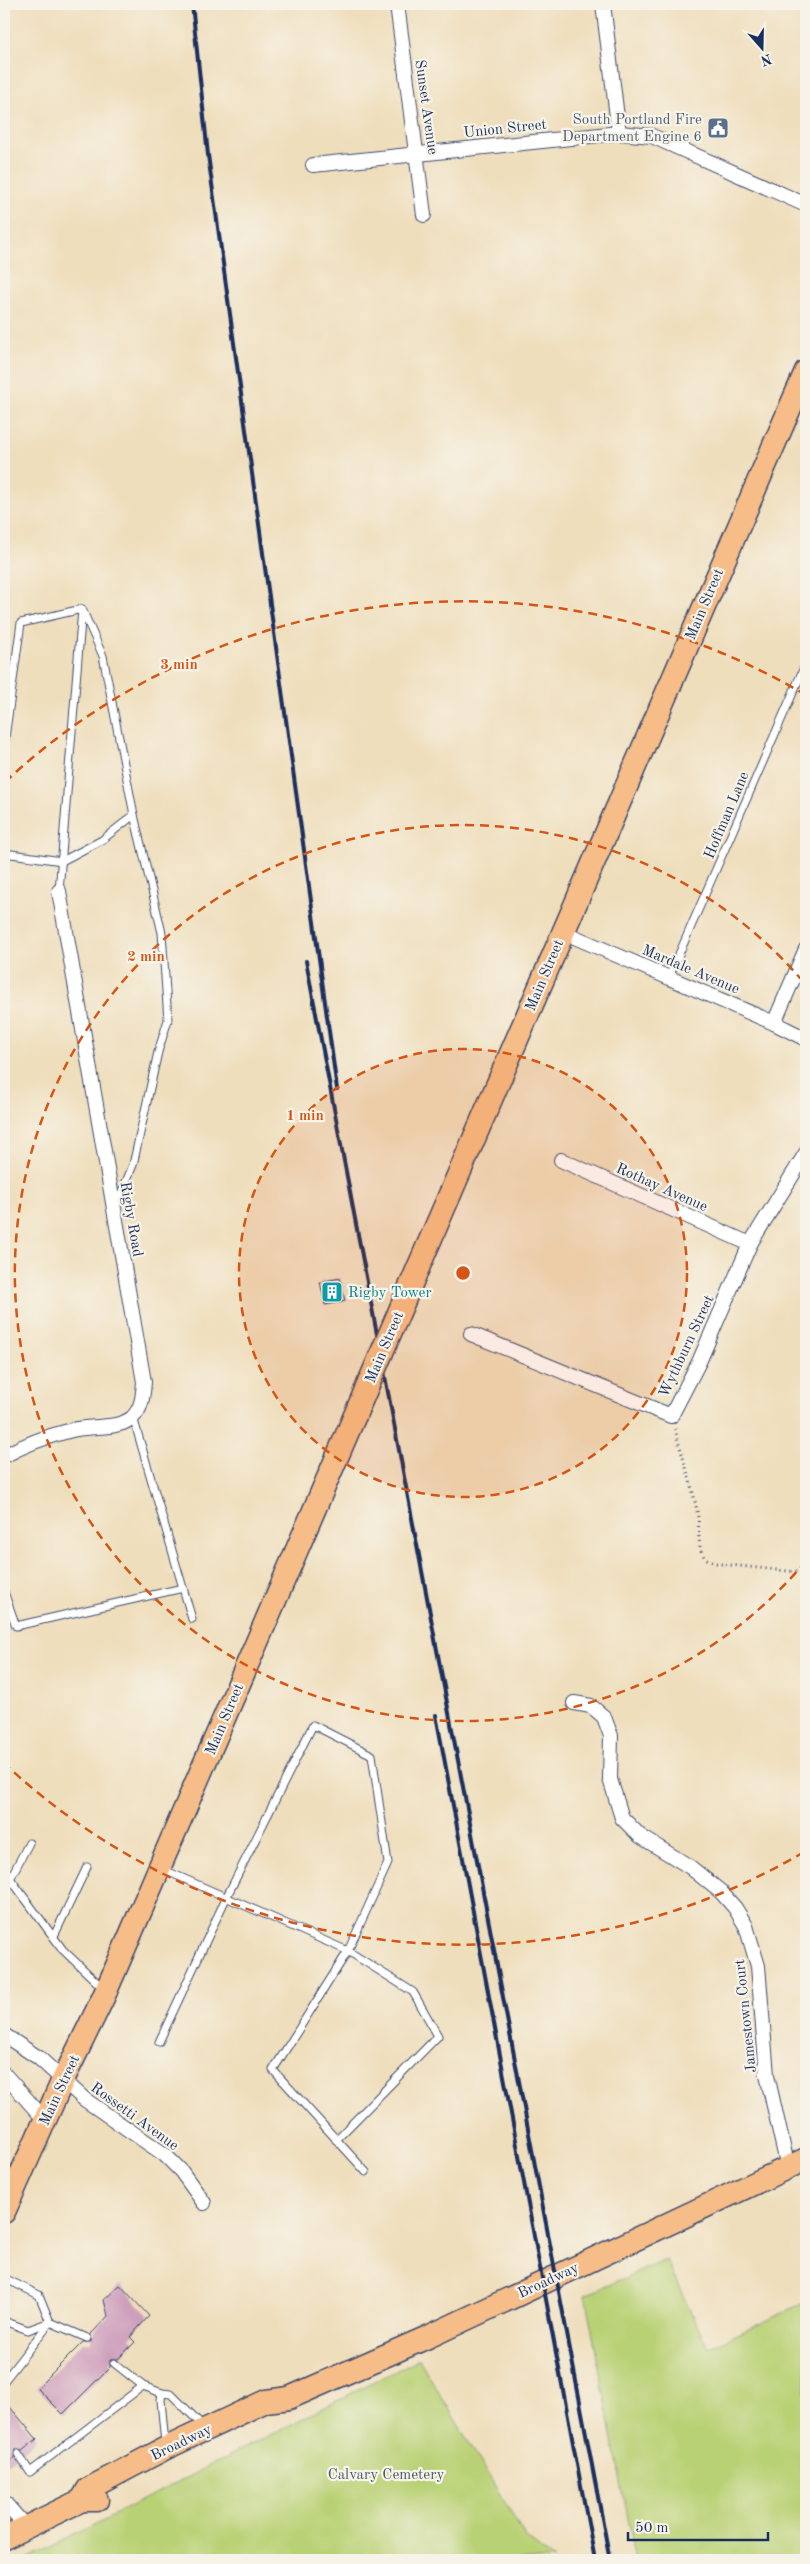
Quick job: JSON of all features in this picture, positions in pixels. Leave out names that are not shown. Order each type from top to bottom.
[{"type":"main road","name":"Main Street","points":[[4,2212],[62,2082],[106,1992],[562,932],[806,371]]},
{"type":"main road","name":"Broadway","points":[[82,2500],[88,2489],[206,2429],[266,2401],[289,2398],[430,2336],[797,2164]]},
{"type":"main road","name":"Broadway","points":[[4,2538],[25,2526],[82,2500],[98,2500],[172,2461],[270,2414],[289,2398]]},
{"type":"street","name":"Sunset Avenue","points":[[397,4],[418,154],[424,215]]},
{"type":"street","points":[[603,4],[619,133]]},
{"type":"street","name":"Union Street","points":[[313,165],[619,133],[652,136],[806,205]]},
{"type":"street","name":"Rigby Road","points":[[59,891],[114,1211],[135,1319],[144,1382],[142,1402],[133,1417]]},
{"type":"street","name":"Mardale Avenue","points":[[562,932],[774,1022],[806,1039]]},
{"type":"street","points":[[774,1022],[806,949]]},
{"type":"street","name":"Wythburn Street","points":[[471,1334],[671,1416],[699,1362],[750,1244],[806,1153]]},
{"type":"street","name":"Rothay Avenue","points":[[561,1160],[750,1244]]},
{"type":"street","points":[[4,1456],[42,1438],[73,1430],[120,1424],[133,1417]]},
{"type":"street","name":"Jamestown Court","points":[[574,1704],[591,1706],[604,1717],[611,1736],[610,1779],[622,1818],[640,1836],[690,1867],[721,1892],[735,1908],[746,1926],[758,1966],[767,2075],[797,2164]]},
{"type":"street","name":"Rossetti Avenue","points":[[4,2035],[38,2058],[62,2082],[165,2155],[180,2171],[204,2203]]},
{"type":"street","points":[[4,2074],[45,2120]]},
{"type":"street","points":[[4,2502],[25,2526]]},
{"type":"lane","points":[[4,745],[21,623],[82,609]]},
{"type":"lane","points":[[82,609],[103,656],[134,815],[162,933],[168,1020],[158,1052],[133,1165],[114,1211]]},
{"type":"lane","points":[[59,891],[82,609]]},
{"type":"lane","name":"Hoffman Lane","points":[[669,978],[806,663]]},
{"type":"lane","points":[[4,853],[62,861],[102,840],[134,815]]},
{"type":"lane","points":[[133,1417],[192,1620]]},
{"type":"lane","points":[[4,1592],[16,1626],[183,1588]]},
{"type":"lane","points":[[159,2042],[227,1896],[313,1725],[372,1755],[388,1863],[348,1951],[272,2070],[366,2172]]},
{"type":"lane","points":[[10,1877],[29,1843]]},
{"type":"lane","points":[[54,1936],[87,1867]]},
{"type":"lane","points":[[160,1868],[348,1951],[413,1992],[438,2036],[336,2140]]},
{"type":"lane","points":[[4,1870],[63,1950],[106,1992]]},
{"type":"lane","points":[[4,2278],[38,2295],[50,2322],[87,2338]]},
{"type":"lane","points":[[4,2321],[28,2330],[50,2322]]},
{"type":"lane","points":[[4,2381],[50,2322]]},
{"type":"lane","points":[[114,2363],[143,2386],[162,2393],[171,2394],[206,2429]]},
{"type":"lane","points":[[18,2454],[30,2472],[143,2386]]},
{"type":"lane","points":[[162,2393],[161,2400],[166,2448]]},
{"type":"path","points":[[671,1416],[694,1495],[698,1514],[699,1545],[703,1556],[711,1562],[721,1564],[806,1573]]},
{"type":"green space","points":[[666,2260],[708,2348],[806,2302],[806,2560],[636,2560],[585,2295]]},
{"type":"green space","name":"Calvary Cemetery","points":[[419,2359],[526,2538],[554,2560],[25,2560]]},
{"type":"building","name":"Rigby Tower","points":[[340,1278],[345,1301],[325,1305],[320,1282]]},
{"type":"building","points":[[120,2285],[149,2316],[130,2337],[135,2342],[118,2359],[110,2359],[110,2367],[63,2414],[37,2388],[83,2342],[91,2342],[91,2334],[108,2316],[104,2300]]},
{"type":"building","points":[[4,2400],[37,2439],[22,2451],[15,2450],[14,2458],[4,2466]]},
{"type":"railway","points":[[192,4],[208,155],[337,1089]]},
{"type":"railway","points":[[306,961],[610,2560]]},
{"type":"railway","points":[[436,1715],[595,2560]]},
{"type":"place","name":"South Portland Fire Department Engine 6","points":[[718,128]]},
{"type":"place","name":"Rigby Tower","points":[[332,1292]]}]
